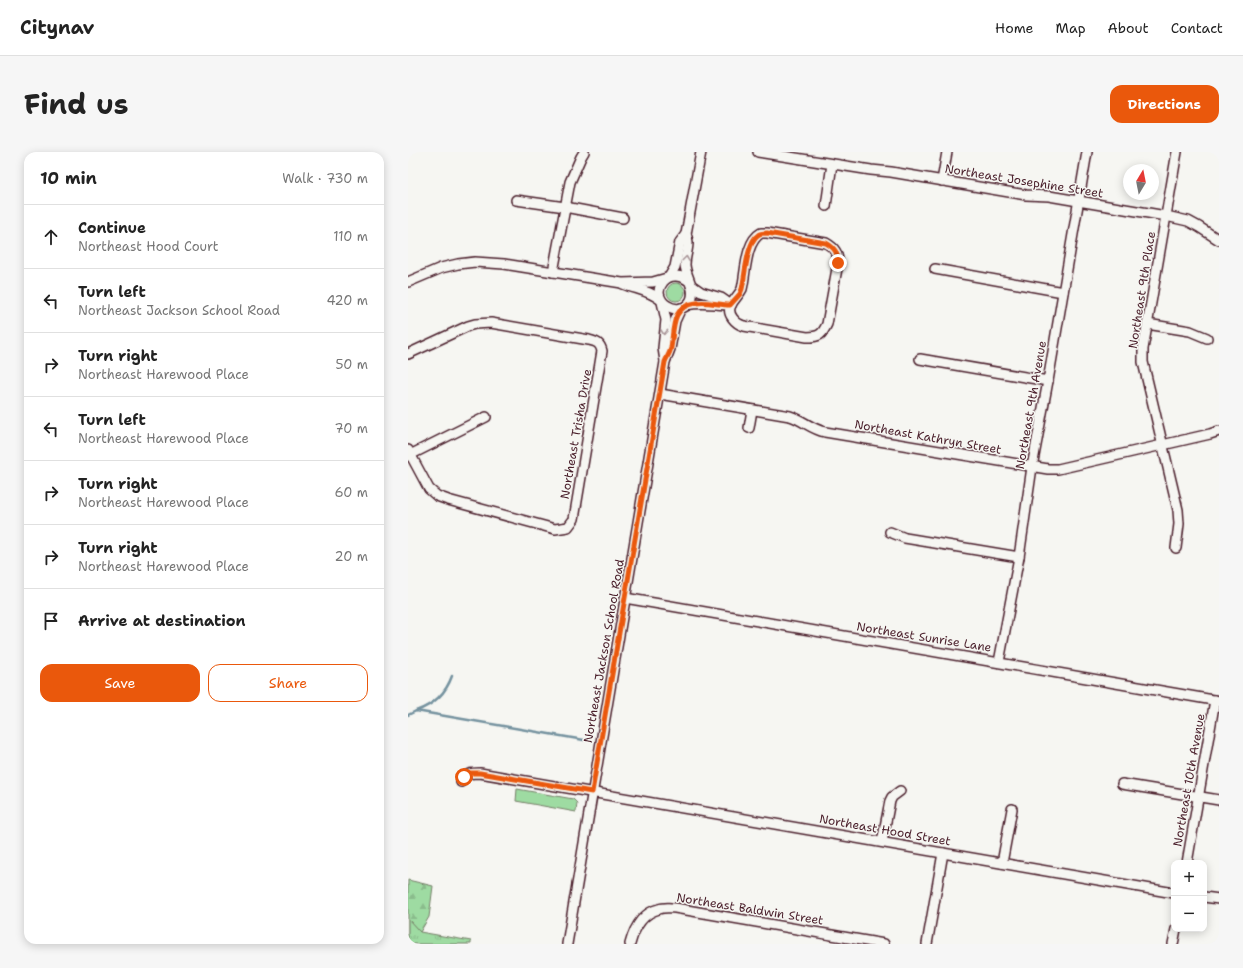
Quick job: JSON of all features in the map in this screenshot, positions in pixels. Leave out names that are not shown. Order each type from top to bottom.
[{"type":"street","points":[[553,272],[564,207],[570,182],[580,157],[584,152]]},
{"type":"street","points":[[684,307],[692,296],[685,264],[688,244],[686,234],[701,152]]},
{"type":"street","name":"Northeast Josephine Street","points":[[758,152],[891,172],[1026,195],[1048,196],[1166,216],[1188,221],[1219,240]]},
{"type":"street","points":[[942,181],[947,152]]},
{"type":"street","name":"Northeast 9th Avenue","points":[[999,662],[1018,558],[1032,467],[1048,381],[1086,152]]},
{"type":"street","name":"Northeast 9th Place","points":[[1176,548],[1179,524],[1178,510],[1162,445],[1144,362],[1143,349],[1177,152]]},
{"type":"street","points":[[826,206],[832,164]]},
{"type":"street","points":[[516,200],[623,218]]},
{"type":"street","points":[[622,283],[651,293],[670,308],[684,307],[700,302],[730,305],[740,294],[742,289],[750,246],[761,233],[826,243],[833,248],[838,255],[838,263],[827,324],[823,332],[816,337],[807,337],[747,327],[738,324],[730,314],[730,305]]},
{"type":"street","points":[[662,301],[660,296],[660,286],[668,278],[675,267],[680,242],[686,234]]},
{"type":"street","points":[[408,282],[441,268],[475,262],[504,264],[622,283],[653,282],[680,276],[686,279],[701,292],[721,298],[730,305]]},
{"type":"street","points":[[935,269],[1063,292]]},
{"type":"street","name":"Northeast Jackson School Road","points":[[662,301],[666,320],[663,348],[665,362]]},
{"type":"street","name":"Northeast Jackson School Road","points":[[569,944],[592,792],[665,362],[670,349],[675,321],[684,307]]},
{"type":"street","name":"Northeast Trisha Drive","points":[[408,354],[462,328],[484,323],[594,341],[600,344],[602,351],[574,519],[568,527],[555,529],[437,496],[428,489],[409,453]]},
{"type":"street","points":[[1147,324],[1190,331],[1207,338]]},
{"type":"street","points":[[920,359],[1048,381]]},
{"type":"street","name":"Northeast Kathryn Street","points":[[660,394],[795,418],[817,430],[825,432],[1048,469],[1058,469],[1219,431]]},
{"type":"street","points":[[749,428],[752,410]]},
{"type":"street","points":[[409,453],[486,417]]},
{"type":"street","points":[[890,532],[905,538],[1018,558]]},
{"type":"street","name":"Northeast Sunrise Lane","points":[[625,598],[1217,700]]},
{"type":"street","name":"Northeast 10th Avenue","points":[[1188,860],[1217,700]]},
{"type":"street","name":"Northeast Hood Street","points":[[461,782],[464,777],[470,773],[480,773],[1171,892]]},
{"type":"street","points":[[1122,784],[1219,800]]},
{"type":"street","points":[[882,842],[890,801],[900,791]]},
{"type":"street","points":[[1002,863],[1012,809]]},
{"type":"street","points":[[927,944],[943,853]]},
{"type":"street","points":[[1207,897],[1219,899]]},
{"type":"street","name":"Northeast Baldwin Street","points":[[630,944],[634,930],[644,917],[651,912],[667,908],[675,908],[884,944]]},
{"type":"street","points":[[1173,944],[1175,932]]},
{"type":"green space","points":[[672,283],[680,283],[685,288],[683,299],[680,301],[672,301],[667,296],[667,288]]},
{"type":"green space","points":[[517,789],[573,799],[577,803],[576,812],[516,801]]},
{"type":"green space","points":[[408,880],[433,886],[429,917],[420,932],[408,944]]},
{"type":"green space","points":[[408,919],[420,932],[471,941],[471,944],[408,944]]},
{"type":"waterway","points":[[416,711],[438,698],[446,688],[452,676]]},
{"type":"waterway","points":[[408,715],[416,711],[584,740]]},
{"type":"route","points":[[464,777],[470,773],[480,773],[592,792],[665,362],[670,349],[675,321],[678,314],[681,308],[695,303],[730,305],[740,294],[742,289],[750,246],[753,240],[761,233],[826,243],[836,251],[838,255],[838,263]]}]
